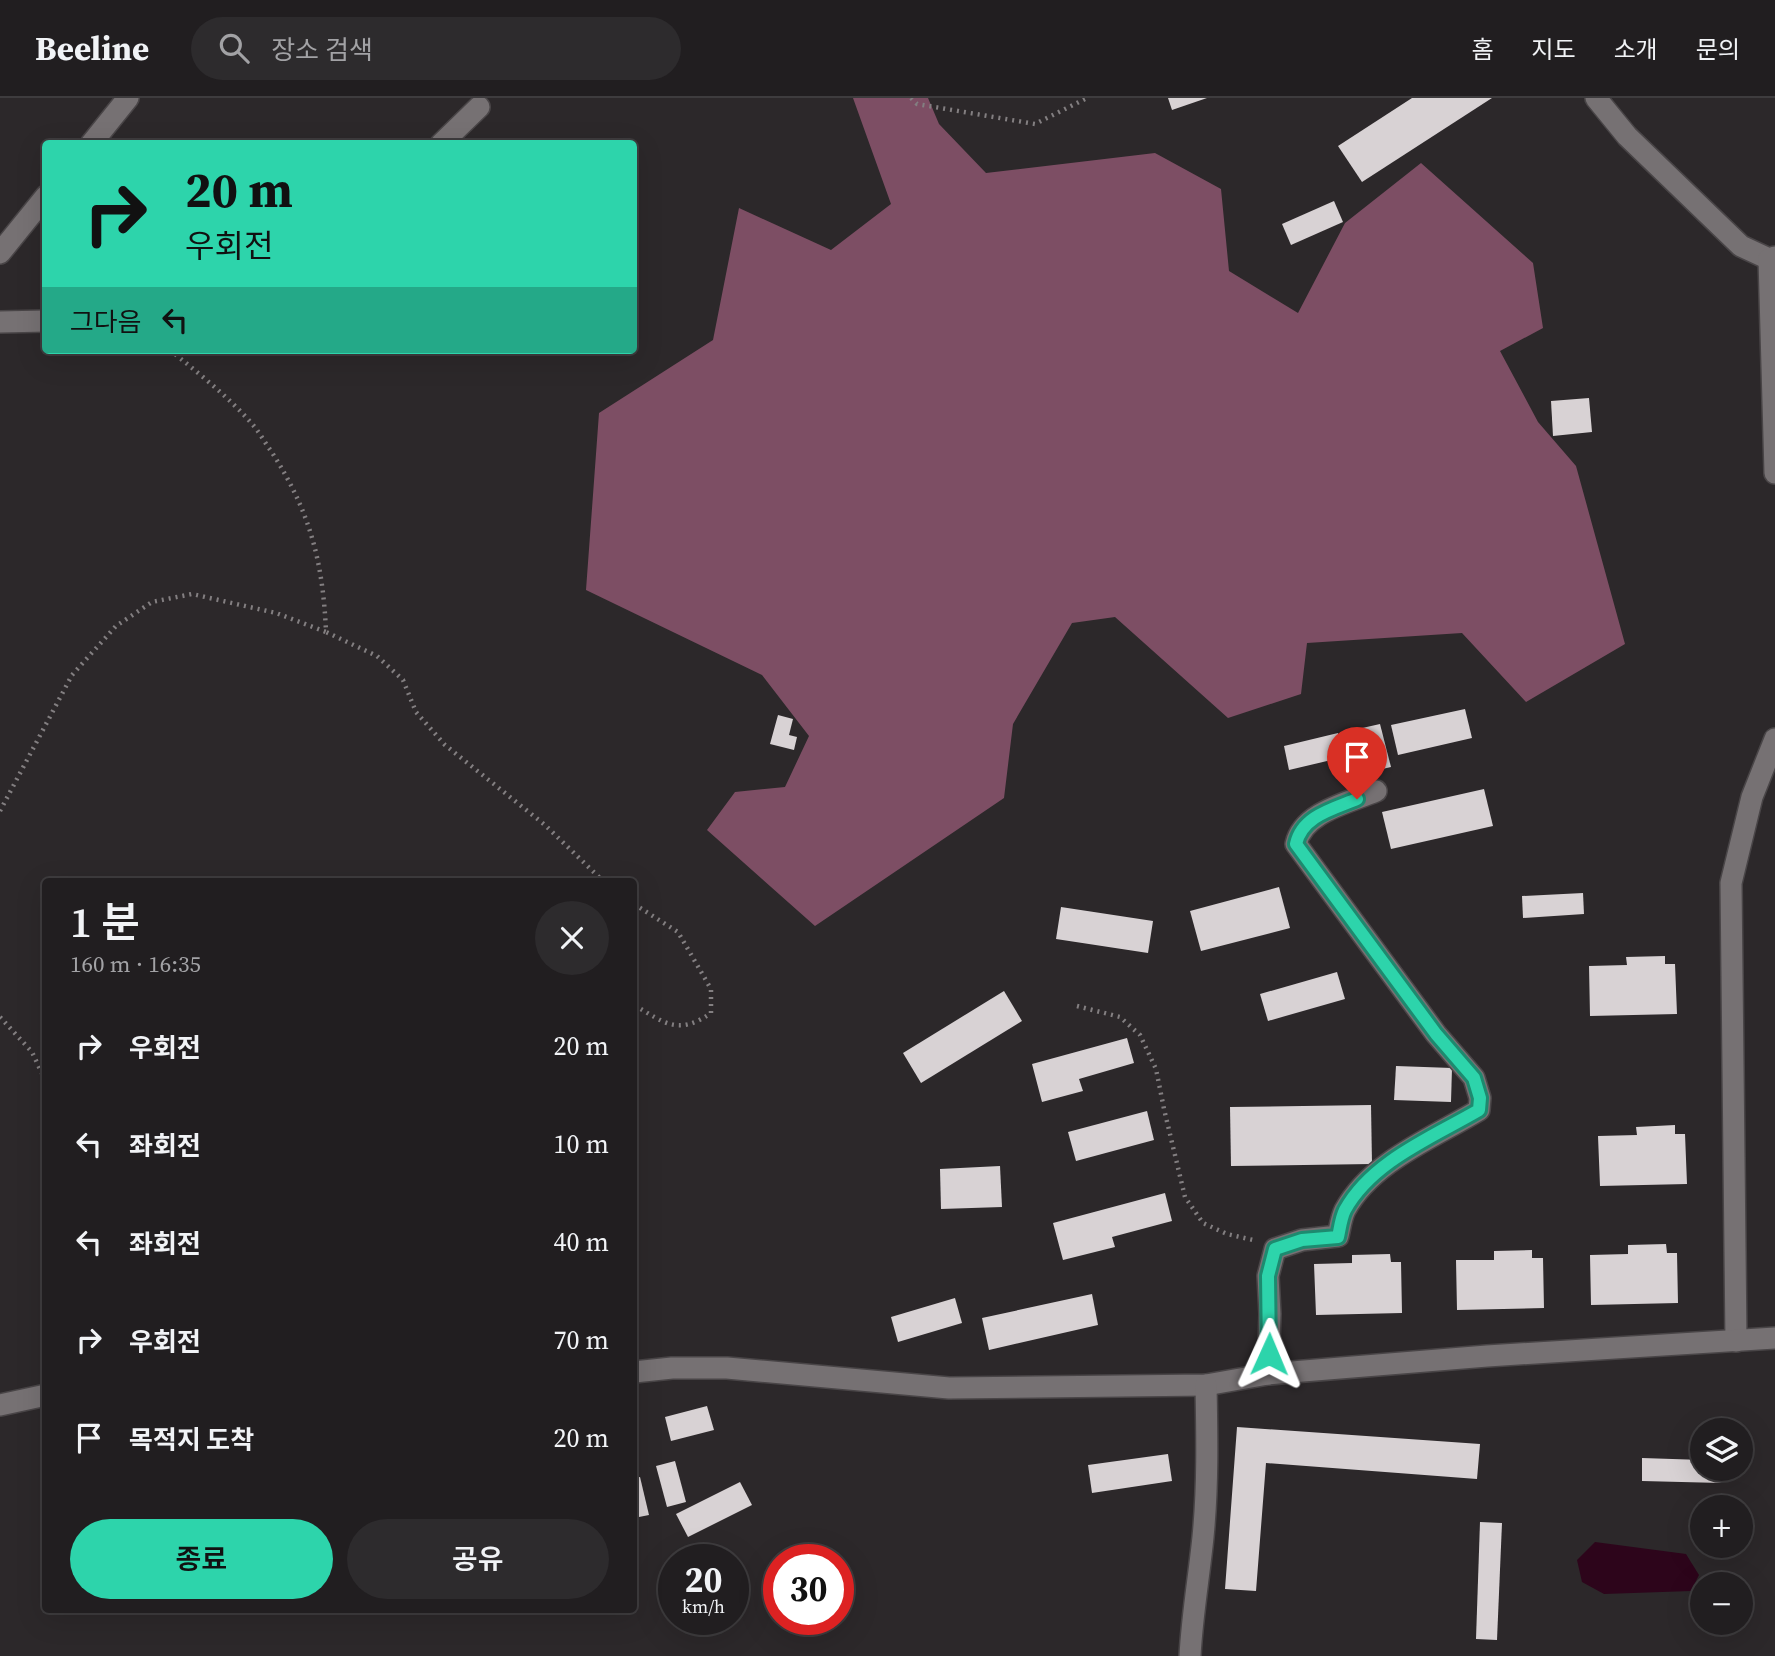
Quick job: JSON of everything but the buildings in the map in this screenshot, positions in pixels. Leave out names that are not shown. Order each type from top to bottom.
[{"type":"street","points":[[94,140],[128,98]]},
{"type":"street","points":[[1596,98],[1628,136],[1741,246],[1772,258],[1775,472]]},
{"type":"street","points":[[445,140],[479,107]]},
{"type":"street","points":[[0,253],[42,201]]},
{"type":"street","points":[[0,322],[42,321]]},
{"type":"street","points":[[1735,1341],[1731,883],[1752,797],[1775,739]]},
{"type":"street","points":[[1268,1374],[1268,1276],[1275,1249],[1302,1240],[1338,1237],[1344,1212],[1360,1189],[1382,1168],[1479,1110],[1480,1098],[1474,1078],[1436,1034],[1296,844],[1299,831],[1316,816],[1376,791]]},
{"type":"street","points":[[637,1372],[672,1368],[727,1368],[949,1388],[1206,1385],[1268,1374],[1487,1356],[1775,1338]]},
{"type":"street","points":[[1189,1656],[1203,1537],[1208,1455],[1206,1385]]},
{"type":"street","points":[[0,1405],[42,1396]]},
{"type":"path","points":[[911,98],[917,104],[1035,124],[1087,98]]},
{"type":"path","points":[[175,354],[254,425],[291,482],[316,548],[326,632]]},
{"type":"path","points":[[0,811],[72,675],[116,626],[152,602],[192,594],[276,613],[326,632],[377,656],[403,680],[416,712],[445,745],[545,825],[600,878]]},
{"type":"path","points":[[637,906],[678,932],[710,989],[711,1013],[694,1025],[670,1025],[637,1007]]},
{"type":"path","points":[[1077,1006],[1120,1017],[1140,1035],[1156,1069],[1185,1197],[1203,1223],[1275,1249]]},
{"type":"path","points":[[0,1017],[32,1052],[42,1073]]},
{"type":"shaded area","points":[[853,98],[928,98],[939,124],[986,173],[1155,153],[1221,189],[1229,271],[1298,313],[1345,223],[1421,163],[1533,263],[1543,328],[1500,351],[1538,422],[1576,466],[1625,644],[1526,702],[1462,633],[1307,643],[1301,694],[1228,718],[1115,617],[1072,623],[1013,724],[1004,798],[815,926],[707,830],[735,792],[785,787],[809,736],[762,675],[586,590],[599,413],[713,340],[739,208],[831,250],[891,204]]},
{"type":"shaded area","points":[[1595,1542],[1686,1554],[1697,1572],[1690,1572],[1690,1591],[1604,1594],[1582,1582],[1577,1560]]},
{"type":"route","points":[[1269,1354],[1268,1276],[1275,1249],[1302,1240],[1338,1237],[1344,1212],[1360,1189],[1382,1168],[1479,1110],[1480,1098],[1474,1078],[1436,1034],[1296,844],[1299,831],[1316,816],[1357,799]]}]
